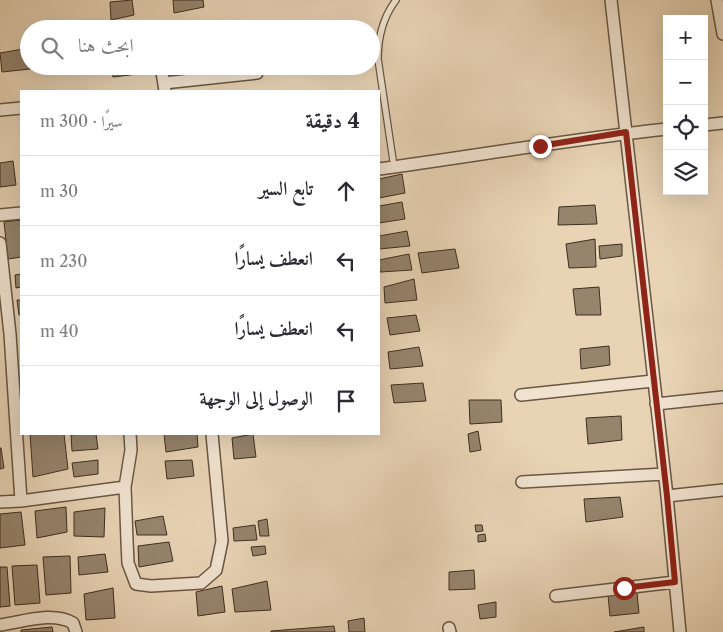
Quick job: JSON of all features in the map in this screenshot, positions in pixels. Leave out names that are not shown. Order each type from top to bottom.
[{"type":"street","points":[[611,0],[667,496],[680,632]]},
{"type":"street","points":[[717,0],[723,34]]},
{"type":"street","points":[[164,87],[244,75]]},
{"type":"street","points":[[0,110],[20,108]]},
{"type":"street","points":[[708,124],[723,122]]},
{"type":"street","points":[[380,169],[626,132],[663,129]]},
{"type":"street","points":[[0,215],[20,213]]},
{"type":"street","points":[[0,243],[10,334],[22,501]]},
{"type":"street","points":[[520,395],[653,381]]},
{"type":"street","points":[[656,404],[723,397]]},
{"type":"street","points":[[130,435],[131,450],[125,487],[128,563],[136,584],[151,586],[201,583],[216,570],[222,541],[212,435]]},
{"type":"street","points":[[522,482],[664,474]]},
{"type":"street","points":[[0,502],[22,501],[125,487]]},
{"type":"street","points":[[667,496],[723,490]]},
{"type":"street","points":[[556,596],[675,582]]},
{"type":"street","points":[[0,625],[54,617],[65,618],[73,623],[76,632]]},
{"type":"lane","points":[[380,35],[382,26],[396,0]]},
{"type":"lane","points":[[380,73],[394,167]]},
{"type":"building","points":[[132,0],[134,15],[111,20],[110,2]]},
{"type":"building","points":[[173,0],[203,0],[204,7],[174,13]]},
{"type":"building","points":[[20,50],[20,70],[2,72],[0,53]]},
{"type":"building","points":[[113,75],[130,75],[113,77]]},
{"type":"building","points":[[13,161],[16,185],[0,187],[0,163]]},
{"type":"building","points":[[402,174],[405,193],[380,198],[380,179]]},
{"type":"building","points":[[402,202],[405,219],[380,223],[380,206]]},
{"type":"building","points":[[595,205],[597,224],[558,225],[559,207]]},
{"type":"building","points":[[20,220],[20,257],[8,259],[4,222]]},
{"type":"building","points":[[407,231],[410,246],[380,249],[380,236]]},
{"type":"building","points":[[595,239],[596,267],[569,268],[566,244]]},
{"type":"building","points":[[622,244],[622,256],[600,259],[599,246]]},
{"type":"building","points":[[455,249],[459,268],[422,273],[418,253]]},
{"type":"building","points":[[409,254],[412,270],[380,272],[380,260]]},
{"type":"building","points":[[20,274],[20,287],[16,288],[15,275]]},
{"type":"building","points":[[414,279],[417,300],[385,303],[384,287]]},
{"type":"building","points":[[599,287],[601,315],[576,315],[573,289]]},
{"type":"building","points":[[17,300],[20,300],[19,315]]},
{"type":"building","points":[[416,315],[420,331],[390,335],[387,318]]},
{"type":"building","points":[[609,346],[610,365],[581,369],[580,349]]},
{"type":"building","points":[[419,347],[423,366],[390,369],[388,352]]},
{"type":"building","points":[[423,383],[426,401],[394,403],[391,385]]},
{"type":"building","points":[[469,400],[501,400],[502,422],[470,424]]},
{"type":"building","points":[[621,416],[622,440],[588,444],[586,418]]},
{"type":"building","points":[[478,431],[481,450],[470,452],[468,434]]},
{"type":"building","points":[[30,435],[64,435],[68,469],[33,477]]},
{"type":"building","points":[[71,435],[96,435],[98,449],[72,451]]},
{"type":"building","points":[[164,435],[197,435],[198,447],[166,452]]},
{"type":"building","points":[[253,435],[256,457],[234,459],[232,438]]},
{"type":"building","points":[[0,448],[4,468],[0,469]]},
{"type":"building","points":[[98,460],[98,474],[74,477],[72,463]]},
{"type":"building","points":[[192,460],[194,476],[167,479],[165,461]]},
{"type":"building","points":[[620,497],[623,517],[586,522],[584,499]]},
{"type":"building","points":[[66,507],[67,532],[37,538],[35,511]]},
{"type":"building","points":[[105,508],[104,537],[74,536],[74,512]]},
{"type":"building","points":[[21,512],[25,545],[0,548],[0,514]]},
{"type":"building","points":[[163,516],[167,535],[137,535],[135,521]]},
{"type":"building","points":[[267,519],[269,536],[260,536],[258,521]]},
{"type":"building","points":[[255,525],[257,540],[234,541],[233,528]]},
{"type":"building","points":[[475,525],[482,525],[483,531],[476,532]]},
{"type":"building","points":[[485,534],[486,541],[478,542],[478,535]]},
{"type":"building","points":[[169,542],[173,561],[139,567],[138,546]]},
{"type":"building","points":[[265,546],[266,554],[253,556],[251,547]]},
{"type":"building","points":[[105,554],[108,572],[79,575],[78,557]]},
{"type":"building","points":[[70,556],[71,593],[46,595],[43,557]]},
{"type":"building","points":[[37,565],[40,603],[15,605],[12,566]]},
{"type":"building","points":[[0,567],[7,567],[10,606],[0,607]]},
{"type":"building","points":[[474,570],[475,589],[449,590],[449,572]]},
{"type":"building","points":[[267,581],[271,610],[235,612],[232,589]]},
{"type":"building","points":[[222,586],[225,612],[198,616],[196,592]]},
{"type":"building","points":[[113,588],[115,618],[86,620],[84,594]]},
{"type":"building","points":[[637,593],[639,613],[610,616],[608,595]]},
{"type":"building","points":[[496,602],[496,617],[480,619],[478,605]]},
{"type":"building","points":[[364,618],[365,632],[349,632],[348,621]]},
{"type":"building","points":[[334,626],[335,632],[271,632],[271,631]]},
{"type":"building","points":[[52,627],[53,632],[21,632],[21,630]]},
{"type":"building","points":[[644,627],[644,632],[614,632]]},
{"type":"route","points":[[540,146],[626,132],[675,582],[624,588]]}]
